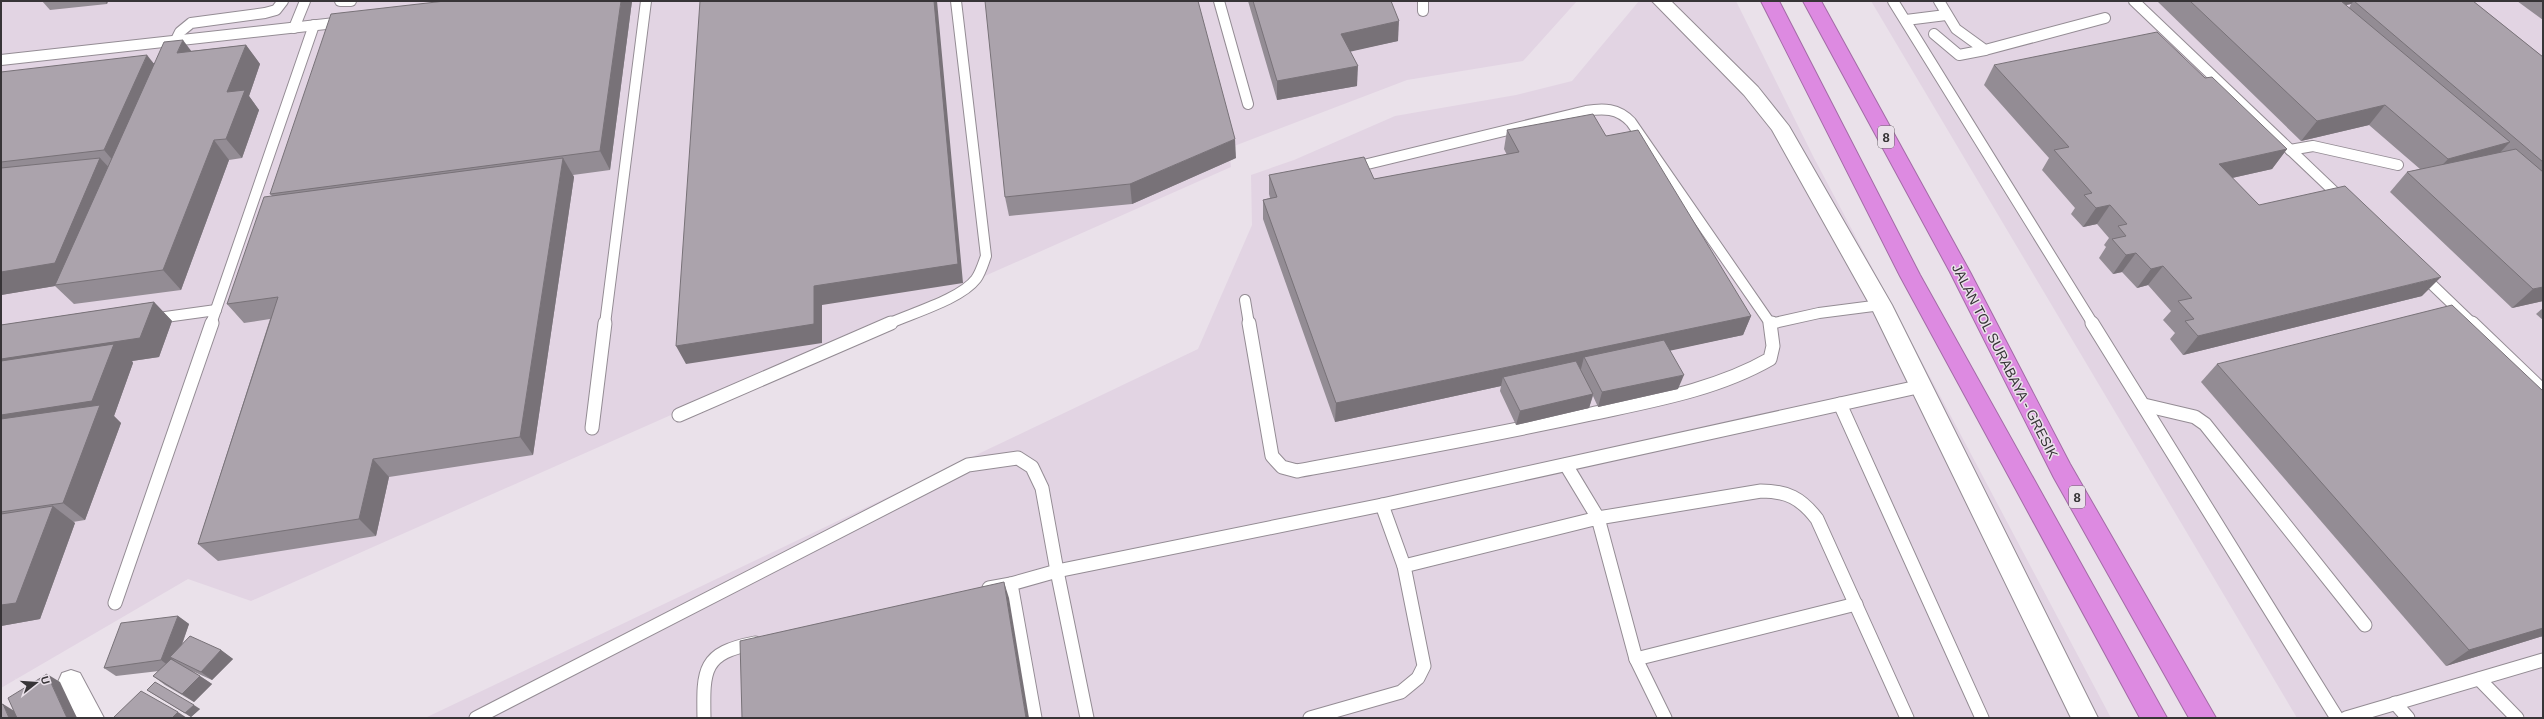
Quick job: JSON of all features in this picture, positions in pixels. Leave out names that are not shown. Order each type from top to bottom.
[{"type":"highway","points":[[1770,1],[1910,276],[2154,718]]},
{"type":"highway","name":"JALAN TOL SURABAYA - GRESIK","points":[[1812,1],[1960,272],[2062,471],[2202,718]]},
{"type":"street","points":[[1662,2],[1751,91],[1779,126],[1881,305],[2085,718]]},
{"type":"street","points":[[71,682],[91,718]]},
{"type":"lane","points":[[176,40],[180,32],[191,23],[265,13],[276,10],[283,1]]},
{"type":"lane","points":[[294,28],[304,1]]},
{"type":"lane","points":[[340,1],[351,1]]},
{"type":"lane","points":[[592,428],[646,1]]},
{"type":"lane","points":[[679,415],[956,294],[974,283],[979,276],[986,256],[956,1]]},
{"type":"lane","points":[[1219,1],[1248,104]]},
{"type":"lane","points":[[1893,1],[2337,718]]},
{"type":"lane","points":[[1939,1],[1946,15],[1956,29],[1985,50]]},
{"type":"lane","points":[[2134,1],[2347,204]]},
{"type":"lane","points":[[1906,20],[1946,15]]},
{"type":"lane","points":[[1934,34],[1959,55],[1985,50],[2105,18]]},
{"type":"lane","points":[[1,60],[294,28],[353,20]]},
{"type":"lane","points":[[115,603],[314,25]]},
{"type":"lane","points":[[1917,38],[1956,29]]},
{"type":"lane","points":[[1245,300],[1272,456],[1278,466],[1286,470],[1297,471],[1568,419],[1690,391],[1756,370],[1770,358],[1773,346],[1770,323],[1632,122],[1618,110],[1599,109],[1586,111],[1342,171]]},
{"type":"lane","points":[[2290,150],[2313,146],[2398,165]]},
{"type":"lane","points":[[2411,265],[2543,391]]},
{"type":"lane","points":[[1770,323],[1819,313],[1881,305]]},
{"type":"lane","points":[[139,320],[216,310]]},
{"type":"lane","points":[[972,592],[1011,584],[1057,571],[1382,505],[1922,386]]},
{"type":"lane","points":[[1840,404],[1982,718]]},
{"type":"lane","points":[[2144,405],[2195,417],[2205,424],[2365,625]]},
{"type":"lane","points":[[476,718],[968,465],[1018,458],[1032,467],[1042,488],[1057,571],[1087,718]]},
{"type":"lane","points":[[1566,465],[1598,518],[1636,659],[1665,718]]},
{"type":"lane","points":[[1404,566],[1598,518],[1761,491],[1785,491],[1806,504],[1817,519],[1907,718]]},
{"type":"lane","points":[[1310,718],[1401,692],[1418,678],[1424,666],[1404,566],[1382,505]]},
{"type":"lane","points":[[1011,584],[1035,718]]},
{"type":"lane","points":[[1636,659],[1856,604]]},
{"type":"lane","points":[[704,718],[704,678],[710,663],[723,652],[767,639]]},
{"type":"lane","points":[[2346,718],[2543,660]]},
{"type":"lane","points":[[2479,679],[2516,718]]},
{"type":"lane","points":[[2395,703],[2408,718]]},
{"type":"shaded area","points":[[1,1],[1577,1],[1523,61],[1407,80],[1229,148],[1231,167],[251,601],[188,579],[1,688]]},
{"type":"shaded area","points":[[1639,1],[1736,1],[1814,158],[2111,718],[425,718],[1198,349],[1252,225],[1251,175],[1294,160],[1395,116],[1516,95],[1572,81]]},
{"type":"shaded area","points":[[1871,1],[2543,1],[2543,718],[2297,718]]},
{"type":"building","points":[[445,1],[621,1],[600,151],[270,194],[331,14]]},
{"type":"building","points":[[700,1],[934,1],[958,264],[814,286],[814,324],[676,346]]},
{"type":"building","points":[[985,1],[1198,1],[1235,139],[1130,184],[1005,197]]},
{"type":"building","points":[[1253,1],[1391,1],[1399,21],[1341,34],[1358,66],[1277,81]]},
{"type":"building","points":[[2190,1],[2341,1],[2510,142],[2448,159],[2385,105],[2317,121]]},
{"type":"building","points":[[2354,1],[2473,1],[2543,57],[2543,162]]},
{"type":"building","points":[[2157,32],[2205,78],[2212,77],[2287,149],[2219,164],[2259,205],[2345,186],[2441,277],[2198,336],[2185,321],[2194,319],[2178,301],[2192,298],[2163,266],[2151,269],[2136,253],[2126,255],[2112,239],[2126,236],[2118,226],[2127,224],[2110,205],[2096,208],[2084,195],[2092,193],[2054,150],[2069,147],[1994,65]]},
{"type":"building","points":[[183,40],[177,53],[246,45],[227,92],[245,90],[226,139],[214,140],[163,270],[55,285],[164,42]]},
{"type":"building","points":[[147,55],[104,150],[1,162],[1,72]]},
{"type":"building","points":[[1593,114],[1606,136],[1638,130],[1751,316],[1336,403],[1263,200],[1277,197],[1269,175],[1364,157],[1374,179],[1519,152],[1507,130]]},
{"type":"building","points":[[2516,149],[2543,172],[2543,287],[2533,289],[2407,172]]},
{"type":"building","points":[[100,158],[55,263],[1,272],[1,168]]},
{"type":"building","points":[[563,158],[520,437],[373,459],[359,519],[198,544],[278,297],[227,304],[264,197]]},
{"type":"building","points":[[154,302],[140,338],[1,359],[1,325]]},
{"type":"building","points":[[2452,305],[2543,391],[2543,628],[2469,650],[2217,364]]},
{"type":"building","points":[[1664,340],[1684,375],[1602,392],[1584,357]]},
{"type":"building","points":[[114,344],[92,401],[1,415],[1,361]]},
{"type":"building","points":[[1576,361],[1593,394],[1520,411],[1503,377]]},
{"type":"building","points":[[100,405],[63,503],[1,512],[1,419]]},
{"type":"building","points":[[53,506],[16,603],[1,605],[1,514]]},
{"type":"building","points":[[1004,582],[1026,718],[742,718],[740,641]]},
{"type":"building","points":[[178,616],[161,660],[104,668],[121,623]]},
{"type":"building","points":[[190,636],[221,650],[201,672],[170,657]]},
{"type":"building","points":[[171,659],[200,676],[182,694],[153,676]]},
{"type":"building","points":[[47,674],[67,718],[17,718],[8,698]]},
{"type":"building","points":[[155,682],[194,705],[185,713],[147,690]]},
{"type":"building","points":[[141,691],[178,712],[172,718],[113,718]]},
{"type":"building","points":[[3,704],[9,718],[1,718],[1,705]]}]
